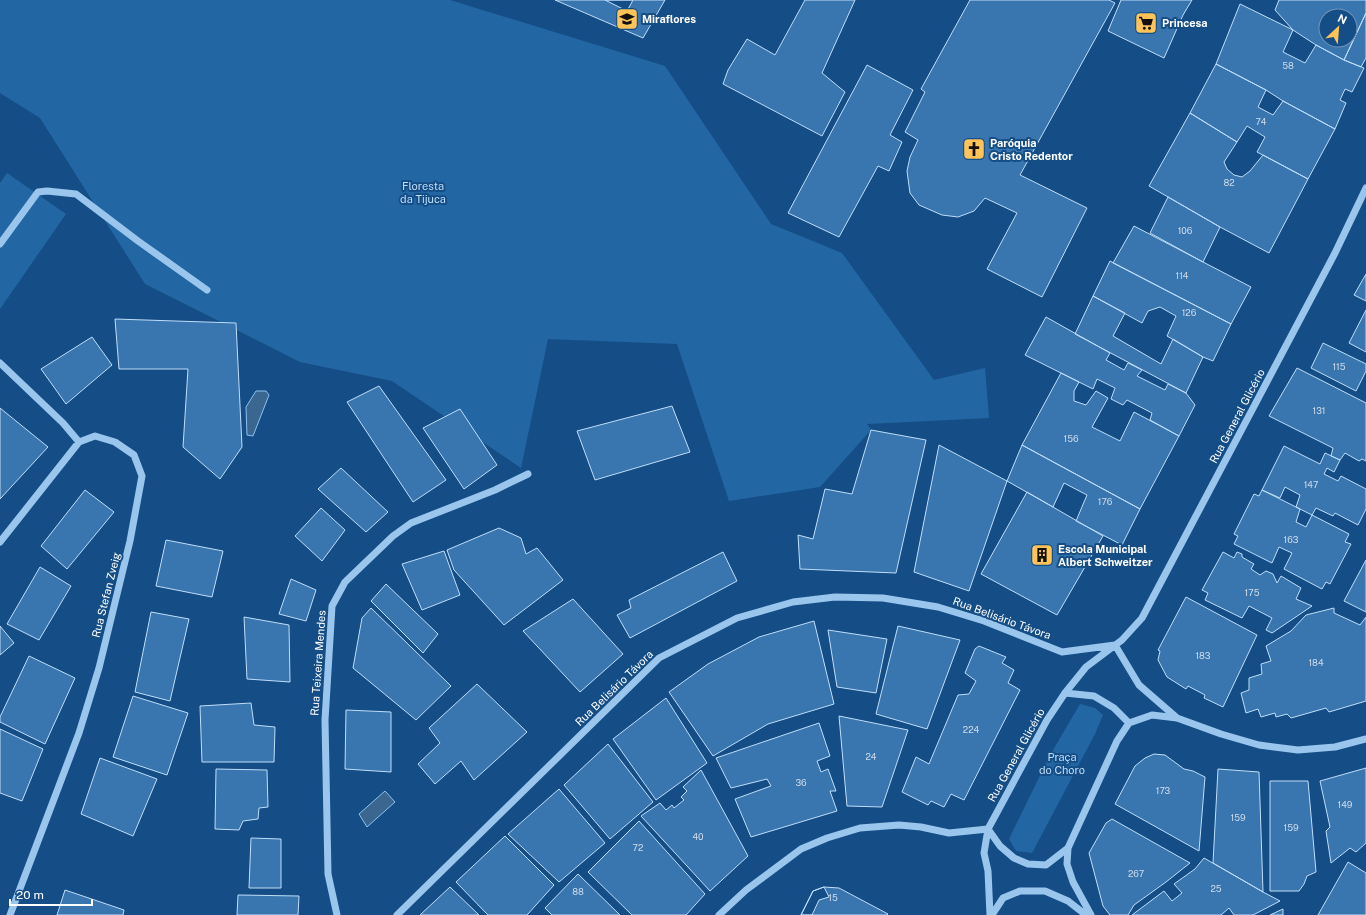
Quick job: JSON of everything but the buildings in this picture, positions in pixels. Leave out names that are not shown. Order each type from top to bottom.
[{"type":"street","name":"Rua General Glicério","points":[[991,915],[988,871],[984,853],[988,829],[1047,720],[1065,693],[1086,667],[1122,640],[1142,618],[1335,253],[1366,188]]},
{"type":"street","points":[[0,244],[38,192],[47,191],[76,194],[138,241],[207,290]]},
{"type":"street","points":[[0,363],[62,423],[78,442],[0,542]]},
{"type":"street","name":"Rua Stefan Zveig","points":[[10,915],[79,733],[99,668],[130,541],[142,476],[134,455],[115,442],[95,436],[78,442]]},
{"type":"street","name":"Rua Teixeira Mendes","points":[[337,915],[328,874],[325,720],[332,606],[345,582],[393,536],[412,523],[495,490],[528,474]]},
{"type":"street","name":"Rua Belisário Távora","points":[[397,915],[659,658],[737,618],[793,602],[835,597],[883,598],[938,607],[984,621],[1062,652],[1115,645]]},
{"type":"street","points":[[1115,645],[1139,685],[1177,718]]},
{"type":"street","points":[[1065,693],[1094,696],[1114,708],[1129,723]]},
{"type":"street","points":[[1091,915],[1073,882],[1067,864],[1068,848],[1117,741],[1129,723],[1152,715],[1177,718],[1251,743],[1298,750],[1335,747],[1366,739]]},
{"type":"street","points":[[719,915],[746,890],[801,849],[860,828],[899,825],[921,827],[948,833],[988,829],[1000,846],[1014,858],[1028,864],[1046,864],[1068,848]]},
{"type":"street","name":"Rua General Glicério","points":[[991,915],[1003,898],[1020,891],[1045,891],[1068,901],[1086,915]]},
{"type":"green space","name":"Floresta da Tijuca","points":[[0,0],[450,0],[665,66],[771,224],[842,253],[934,380],[985,368],[989,418],[867,424],[871,430],[820,487],[729,501],[677,344],[548,339],[521,468],[392,381],[300,362],[145,284],[40,118],[0,93]]},
{"type":"green space","points":[[7,173],[66,214],[0,309],[0,183]]},
{"type":"green space","name":"Praça do Choro","points":[[1080,704],[1095,708],[1103,715],[1095,734],[1032,853],[1016,851],[1009,839],[1049,757]]},
{"type":"shaded area","points":[[256,391],[266,391],[269,395],[253,436],[247,435],[246,407]]},
{"type":"shaded area","points":[[385,791],[395,802],[367,827],[359,814]]},
{"type":"place","name":"Miraflores","points":[[627,19]]},
{"type":"place","name":"Princesa","points":[[1146,23]]},
{"type":"place","name":"Paróquia Cristo Redentor","points":[[974,149]]},
{"type":"place","name":"Escola Municipal Albert Schweitzer","points":[[1042,555]]}]
